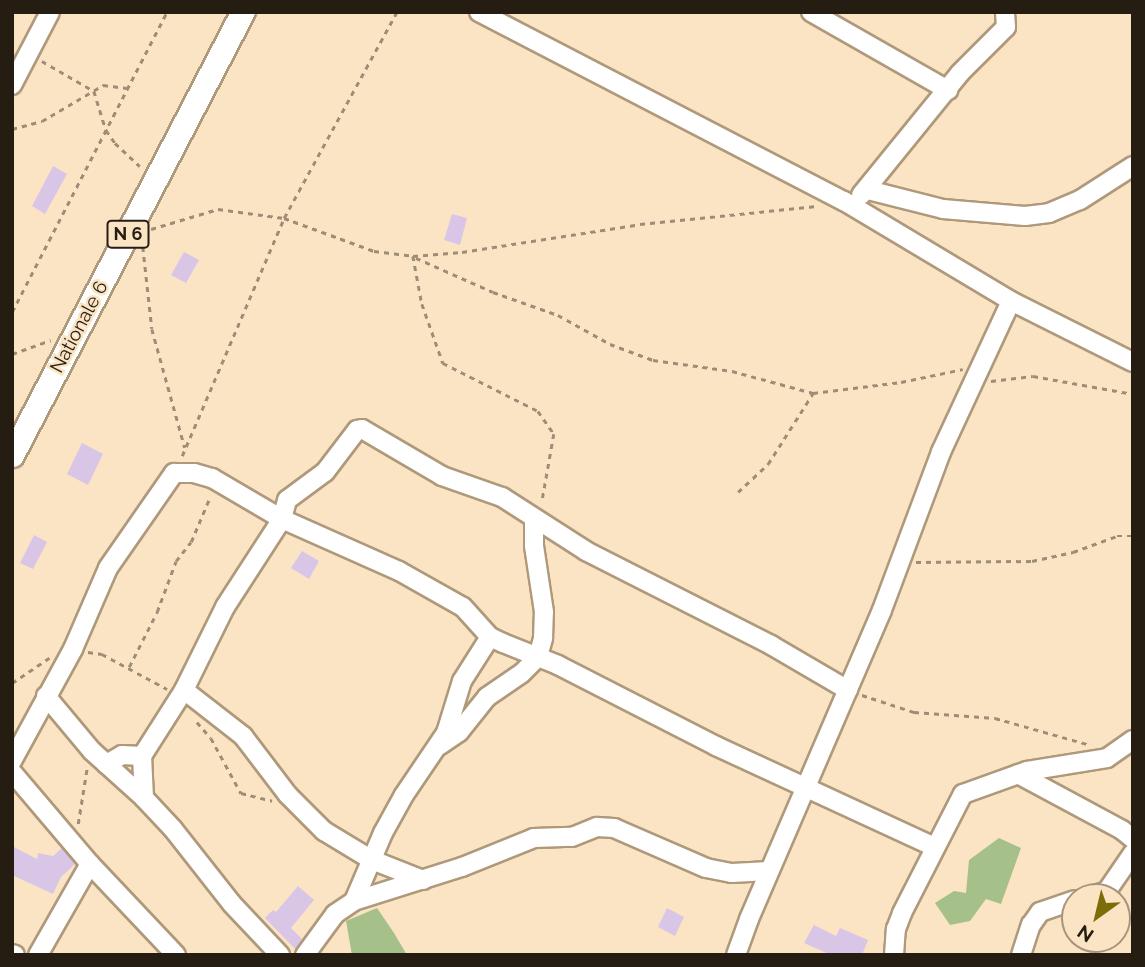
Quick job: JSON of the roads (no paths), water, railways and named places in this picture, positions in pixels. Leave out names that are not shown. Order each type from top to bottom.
[{"type":"main road","name":"Nationale 6","points":[[12,455],[78,330],[132,236],[156,180],[243,12]]},
{"type":"street","points":[[12,85],[50,12]]},
{"type":"street","points":[[479,12],[844,201],[1011,301],[1133,362]]},
{"type":"street","points":[[811,12],[948,90]]},
{"type":"street","points":[[844,201],[857,198],[868,190],[1006,19],[1021,12]]},
{"type":"street","points":[[868,190],[943,209],[1025,216],[1049,213],[1080,200],[1133,166]]},
{"type":"street","points":[[736,955],[769,871],[848,690],[923,496],[1011,301]]},
{"type":"street","points":[[144,798],[142,756],[184,690],[225,607],[282,519],[284,508],[292,495],[326,472],[353,433],[362,429],[442,477],[502,497],[586,551],[771,645],[848,690]]},
{"type":"street","points":[[12,761],[73,649],[108,568],[174,473],[194,473],[220,484],[282,519],[399,571],[463,607],[490,636],[807,789],[935,847]]},
{"type":"street","points":[[437,748],[459,732],[487,697],[522,673],[538,657],[543,638],[544,612],[534,546],[534,519]]},
{"type":"street","points":[[354,901],[404,795],[437,748],[451,719],[462,681],[490,636]]},
{"type":"street","points":[[184,690],[243,736],[309,817],[324,831],[372,860],[423,880]]},
{"type":"street","points":[[46,696],[92,751],[144,798],[232,904],[280,955]]},
{"type":"street","points":[[894,955],[896,929],[963,794],[1018,774],[1108,758],[1133,740]]},
{"type":"street","points":[[106,764],[122,755],[142,756]]},
{"type":"street","points":[[12,772],[90,864],[176,955]]},
{"type":"street","points":[[1018,774],[1133,839]]},
{"type":"street","points":[[305,955],[335,914],[354,901],[423,880],[534,838],[572,837],[597,827],[614,828],[706,868],[732,873],[769,871]]},
{"type":"street","points":[[1112,883],[1133,853]]},
{"type":"street","points":[[38,955],[90,864]]},
{"type":"street","points":[[1021,955],[1031,925],[1040,912],[1061,905]]}]
